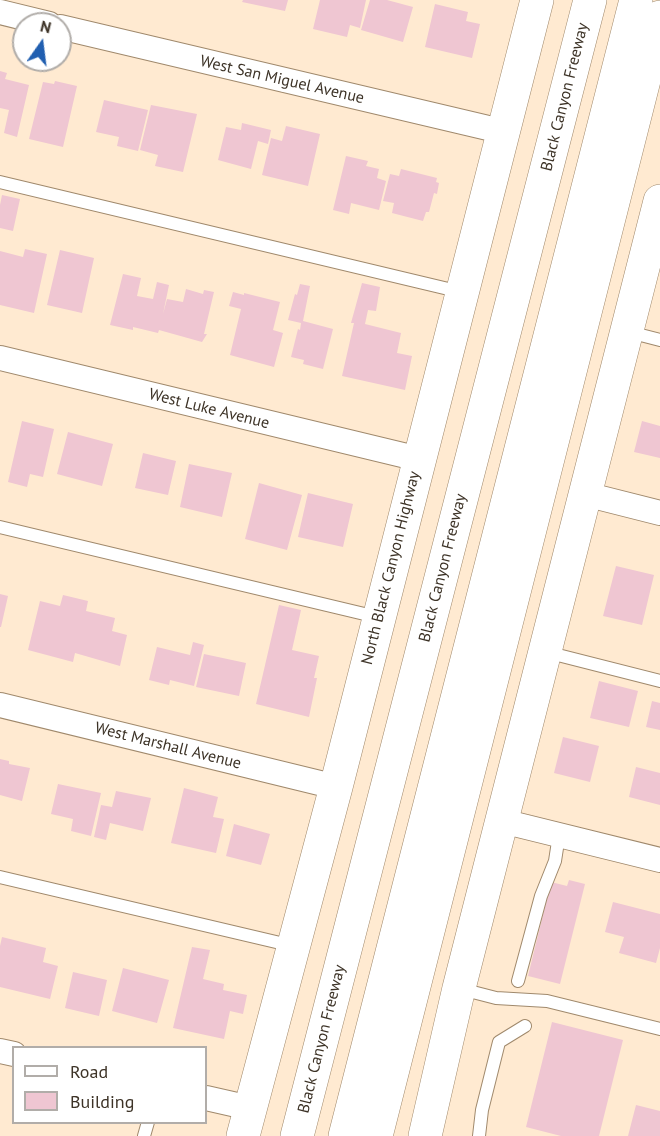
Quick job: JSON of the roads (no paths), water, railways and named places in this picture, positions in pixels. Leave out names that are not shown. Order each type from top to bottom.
[{"type":"main road","name":"North Black Canyon Highway","points":[[246,1122],[336,787],[537,0]]},
{"type":"main road","name":"Black Canyon Freeway","points":[[297,1136],[590,0]]},
{"type":"main road","points":[[324,1136],[614,0]]},
{"type":"main road","points":[[345,1136],[636,0]]},
{"type":"main road","points":[[376,1136],[660,17]]},
{"type":"main road","points":[[425,1136],[459,988],[660,201]]},
{"type":"street","name":"West San Miguel Avenue","points":[[72,30],[505,132]]},
{"type":"street","name":"West Luke Avenue","points":[[0,358],[419,459]]},
{"type":"street","points":[[585,494],[660,513]]},
{"type":"street","name":"West Marshall Avenue","points":[[0,705],[336,787]]},
{"type":"street","points":[[502,821],[660,860]]},
{"type":"street","points":[[207,1099],[246,1122]]},
{"type":"lane","points":[[0,182],[462,293]]},
{"type":"lane","points":[[627,332],[660,340]]},
{"type":"lane","points":[[0,527],[378,618]]},
{"type":"lane","points":[[545,651],[660,681]]},
{"type":"lane","points":[[518,981],[541,896],[555,861],[559,836]]},
{"type":"lane","points":[[0,876],[294,947]]},
{"type":"lane","points":[[459,988],[496,998],[548,1001],[660,1029]]},
{"type":"lane","points":[[479,1136],[482,1110],[499,1042],[525,1026]]}]
